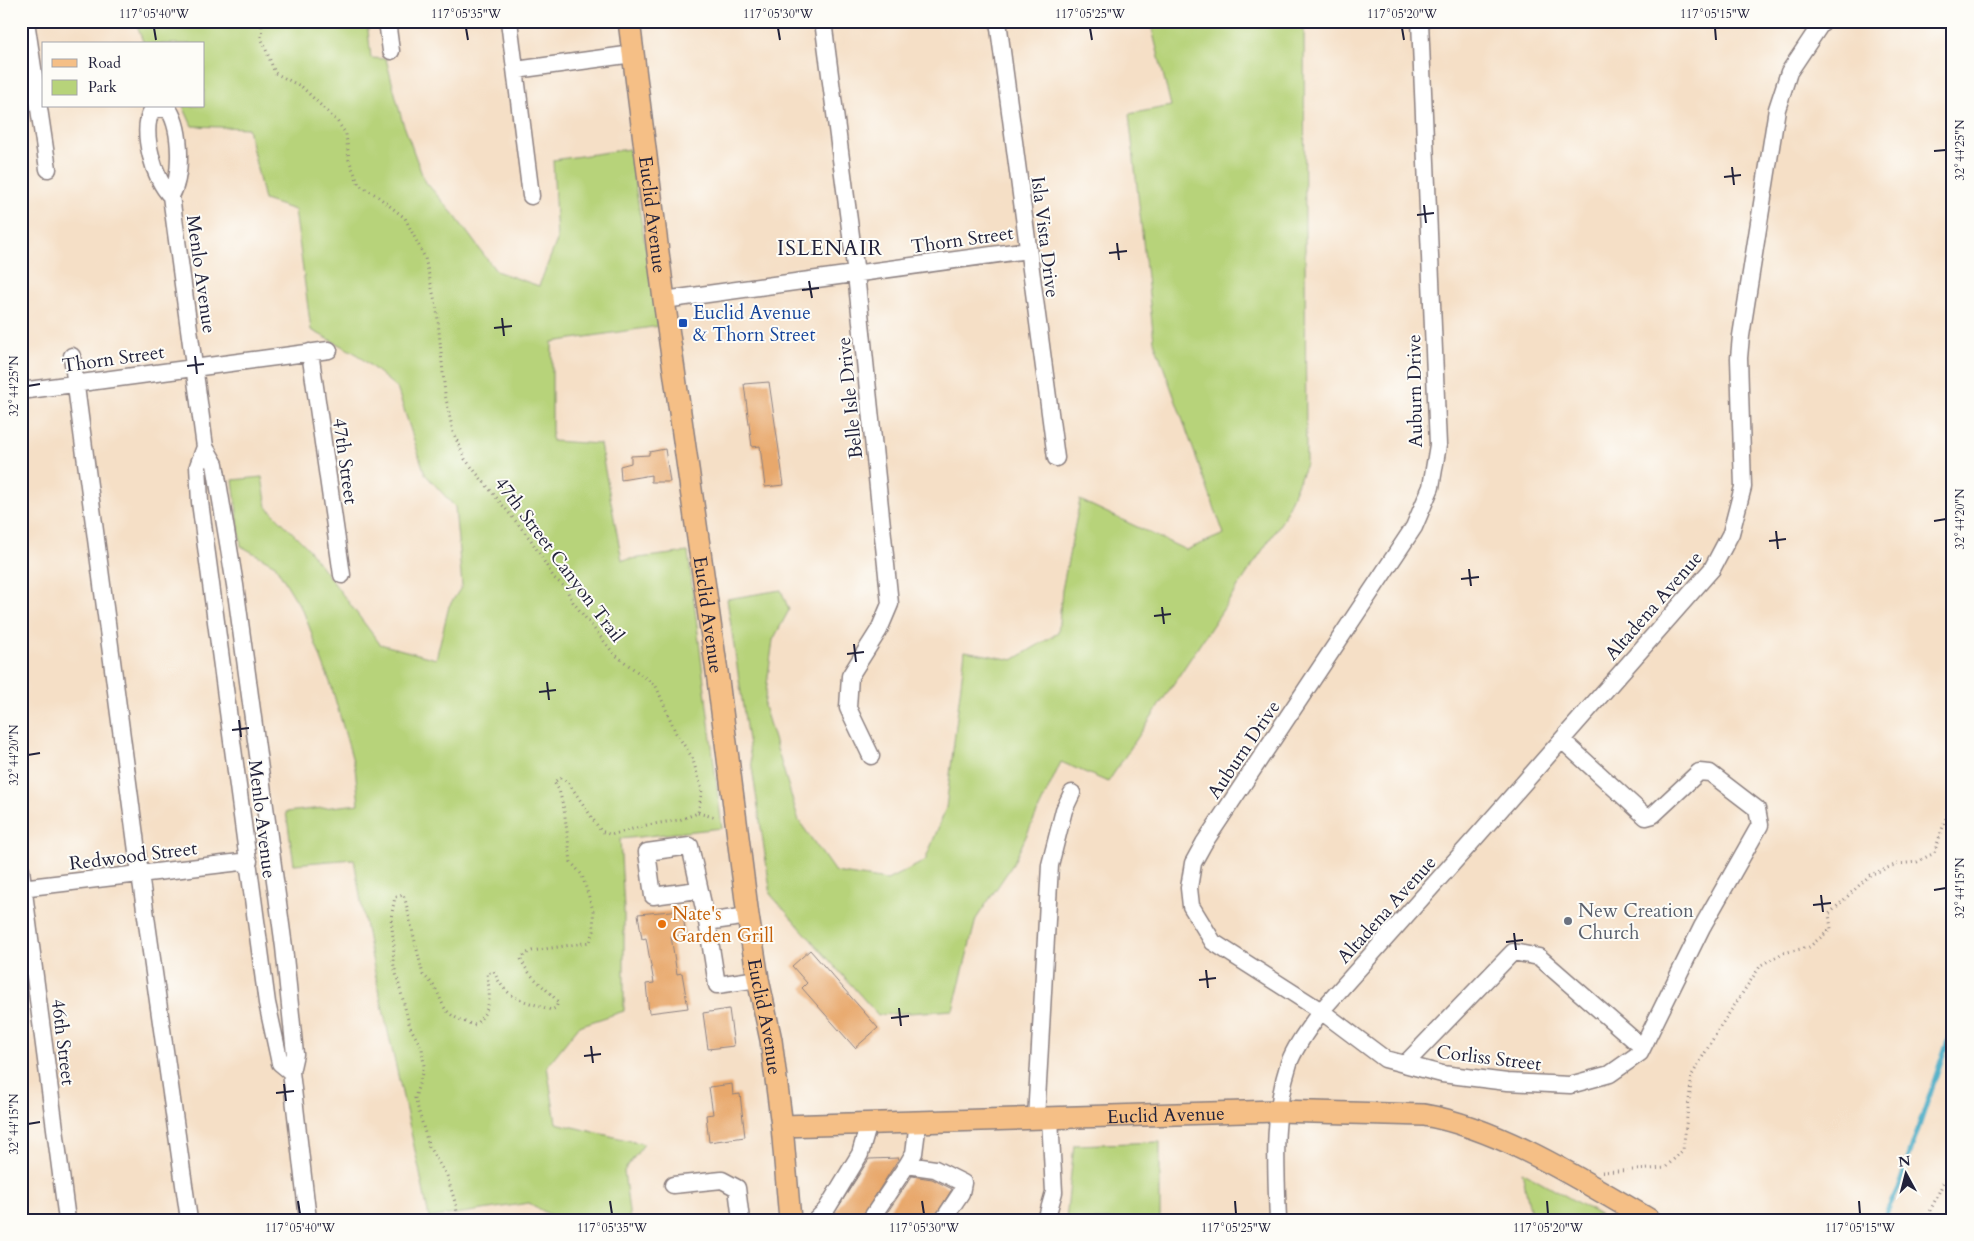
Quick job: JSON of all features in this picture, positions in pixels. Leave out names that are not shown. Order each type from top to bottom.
[{"type":"main road","name":"Euclid Avenue","points":[[628,21],[664,300],[717,672],[748,916],[758,979],[771,1040],[782,1126],[1277,1111],[1400,1113],[1443,1118],[1481,1130],[1589,1184],[1650,1220]]},
{"type":"main road","points":[[782,1126],[790,1220]]},
{"type":"street","points":[[26,21],[48,169]]},
{"type":"street","points":[[387,21],[391,51]]},
{"type":"street","points":[[509,21],[531,196]]},
{"type":"street","name":"Belle Isle Drive","points":[[823,21],[856,274],[890,604],[879,630],[850,676],[848,708],[871,756]]},
{"type":"street","name":"Isla Vista Drive","points":[[998,21],[1056,458]]},
{"type":"street","name":"Auburn Drive","points":[[1204,843],[1414,527],[1431,488],[1438,445],[1420,21]]},
{"type":"street","name":"Altadena Avenue","points":[[1278,1220],[1275,1142],[1277,1111],[1290,1062],[1302,1037],[1321,1011],[1712,569],[1732,533],[1743,487],[1739,358],[1741,336],[1777,109],[1789,72],[1823,21]]},
{"type":"street","points":[[516,70],[633,54]]},
{"type":"street","name":"Menlo Avenue","points":[[171,196],[205,447],[215,464],[235,585],[284,947],[296,1054],[291,1072],[308,1220]]},
{"type":"street","name":"Thorn Street","points":[[664,300],[1028,250]]},
{"type":"street","name":"Thorn Street","points":[[21,391],[329,350]]},
{"type":"street","name":"47th Street","points":[[310,352],[342,575]]},
{"type":"street","points":[[72,356],[140,874],[189,1220]]},
{"type":"street","name":"Menlo Avenue","points":[[205,447],[198,466],[200,502],[267,1003],[275,1048],[280,1064],[291,1072]]},
{"type":"street","name":"Corliss Street","points":[[1204,843],[1193,863],[1189,888],[1191,906],[1213,942],[1321,1011],[1385,1059],[1442,1074],[1506,1082],[1570,1085],[1610,1074],[1640,1053],[1702,927],[1760,825],[1756,809],[1710,773],[1699,772],[1654,815],[1646,817],[1562,740]]},
{"type":"street","points":[[1046,1220],[1054,1192],[1043,1118],[1050,865],[1064,810],[1072,793]]},
{"type":"street","name":"Redwood Street","points":[[22,888],[249,861]]},
{"type":"street","name":"46th Street","points":[[21,870],[67,1220]]},
{"type":"street","points":[[698,890],[707,922],[717,984],[758,979]]},
{"type":"street","points":[[707,922],[748,916]]},
{"type":"street","points":[[1405,1064],[1513,952],[1539,956],[1642,1047]]},
{"type":"street","points":[[870,1220],[914,1153],[918,1122]]},
{"type":"street","points":[[816,1220],[826,1210],[860,1154],[869,1123]]},
{"type":"street","points":[[907,1165],[935,1169],[963,1183],[961,1192],[943,1220]]},
{"type":"street","points":[[673,1184],[722,1180],[737,1188],[741,1220]]},
{"type":"path","name":"47th Street Canyon Trail","points":[[262,21],[261,37],[274,73],[302,87],[337,121],[346,134],[349,160],[359,185],[376,195],[405,218],[425,258],[438,310],[444,394],[453,432],[464,459],[531,540],[554,578],[564,587],[573,602],[614,654],[656,686],[676,733],[692,757],[702,790],[698,813],[679,820],[647,825],[611,835],[602,831],[568,782],[560,778],[554,782],[559,790],[564,810],[571,862],[587,884],[594,922],[590,942],[568,947],[532,951],[525,954],[521,959],[525,970],[547,989],[558,1002],[556,1008],[551,1010],[518,1000],[499,984],[494,972],[490,971],[487,973],[490,1002],[483,1017],[475,1025],[460,1021],[444,1010],[433,983],[424,975],[404,895],[395,897],[391,918],[394,946],[393,962],[410,1027],[422,1048],[424,1066],[415,1098],[429,1147],[447,1176],[456,1204],[458,1220]]},
{"type":"path","points":[[1589,1184],[1603,1171],[1665,1168],[1683,1150],[1692,1075],[1720,1026],[1761,965],[1783,953],[1810,948],[1831,929],[1829,914],[1870,876],[1897,864],[1917,862],[1934,853],[1948,812],[1953,785]]},
{"type":"path","points":[[1926,1220],[1953,1162]]},
{"type":"green space","points":[[135,21],[367,21],[371,58],[386,59],[402,120],[424,180],[455,216],[496,271],[539,286],[557,240],[553,160],[629,149],[659,326],[552,342],[552,441],[600,444],[622,560],[688,552],[722,828],[620,839],[624,909],[624,1011],[579,1026],[547,1066],[556,1123],[644,1144],[624,1171],[630,1220],[559,1220],[529,1203],[429,1218],[370,949],[354,859],[294,864],[286,812],[359,804],[355,768],[331,685],[304,613],[275,565],[241,546],[233,480],[262,477],[267,507],[306,546],[380,644],[436,659],[449,606],[462,586],[455,507],[425,474],[397,388],[355,353],[311,330],[295,210],[264,200],[248,128],[192,126],[184,108],[205,108],[205,42],[143,42]]},
{"type":"green space","points":[[1150,21],[1304,21],[1306,464],[1282,521],[1108,782],[1061,762],[1013,864],[976,919],[953,1010],[878,1015],[771,895],[727,599],[781,590],[789,610],[773,640],[764,706],[799,821],[835,872],[887,880],[925,861],[946,808],[965,651],[1013,660],[1058,633],[1062,590],[1080,500],[1186,550],[1224,534],[1154,341],[1129,114],[1171,106]]},
{"type":"green space","points":[[1160,1142],[1160,1220],[1066,1220],[1074,1145]]},
{"type":"green space","points":[[1522,1171],[1608,1220],[1532,1220]]},
{"type":"building","points":[[769,382],[784,485],[765,487],[760,446],[752,447],[744,384]]},
{"type":"building","points":[[665,449],[670,482],[651,482],[651,475],[621,480],[620,466],[631,463],[631,456],[649,455],[649,452]]},
{"type":"building","points":[[682,910],[686,935],[671,936],[677,974],[682,973],[688,1008],[649,1013],[646,984],[654,983],[646,938],[642,939],[638,914]]},
{"type":"building","points":[[810,950],[878,1028],[855,1048],[802,988],[807,983],[792,966]]},
{"type":"building","points":[[729,1009],[734,1046],[708,1049],[703,1013]]},
{"type":"building","points":[[732,1084],[733,1095],[740,1094],[745,1137],[709,1142],[706,1115],[713,1114],[709,1087]]},
{"type":"building","points":[[899,1158],[860,1220],[830,1220],[869,1159]]},
{"type":"building","points":[[912,1176],[932,1179],[952,1189],[933,1220],[882,1220]]},
{"type":"waterway","points":[[1883,1220],[1899,1186],[1953,1025]]},
{"type":"place","name":"Euclid Avenue & Thorn Street","points":[[683,323]]},
{"type":"place","name":"New Creation Church","points":[[1568,921]]},
{"type":"place","name":"Nate's Garden Grill","points":[[662,924]]},
{"type":"district","name":"ISLENAIR","points":[[830,248]]}]
